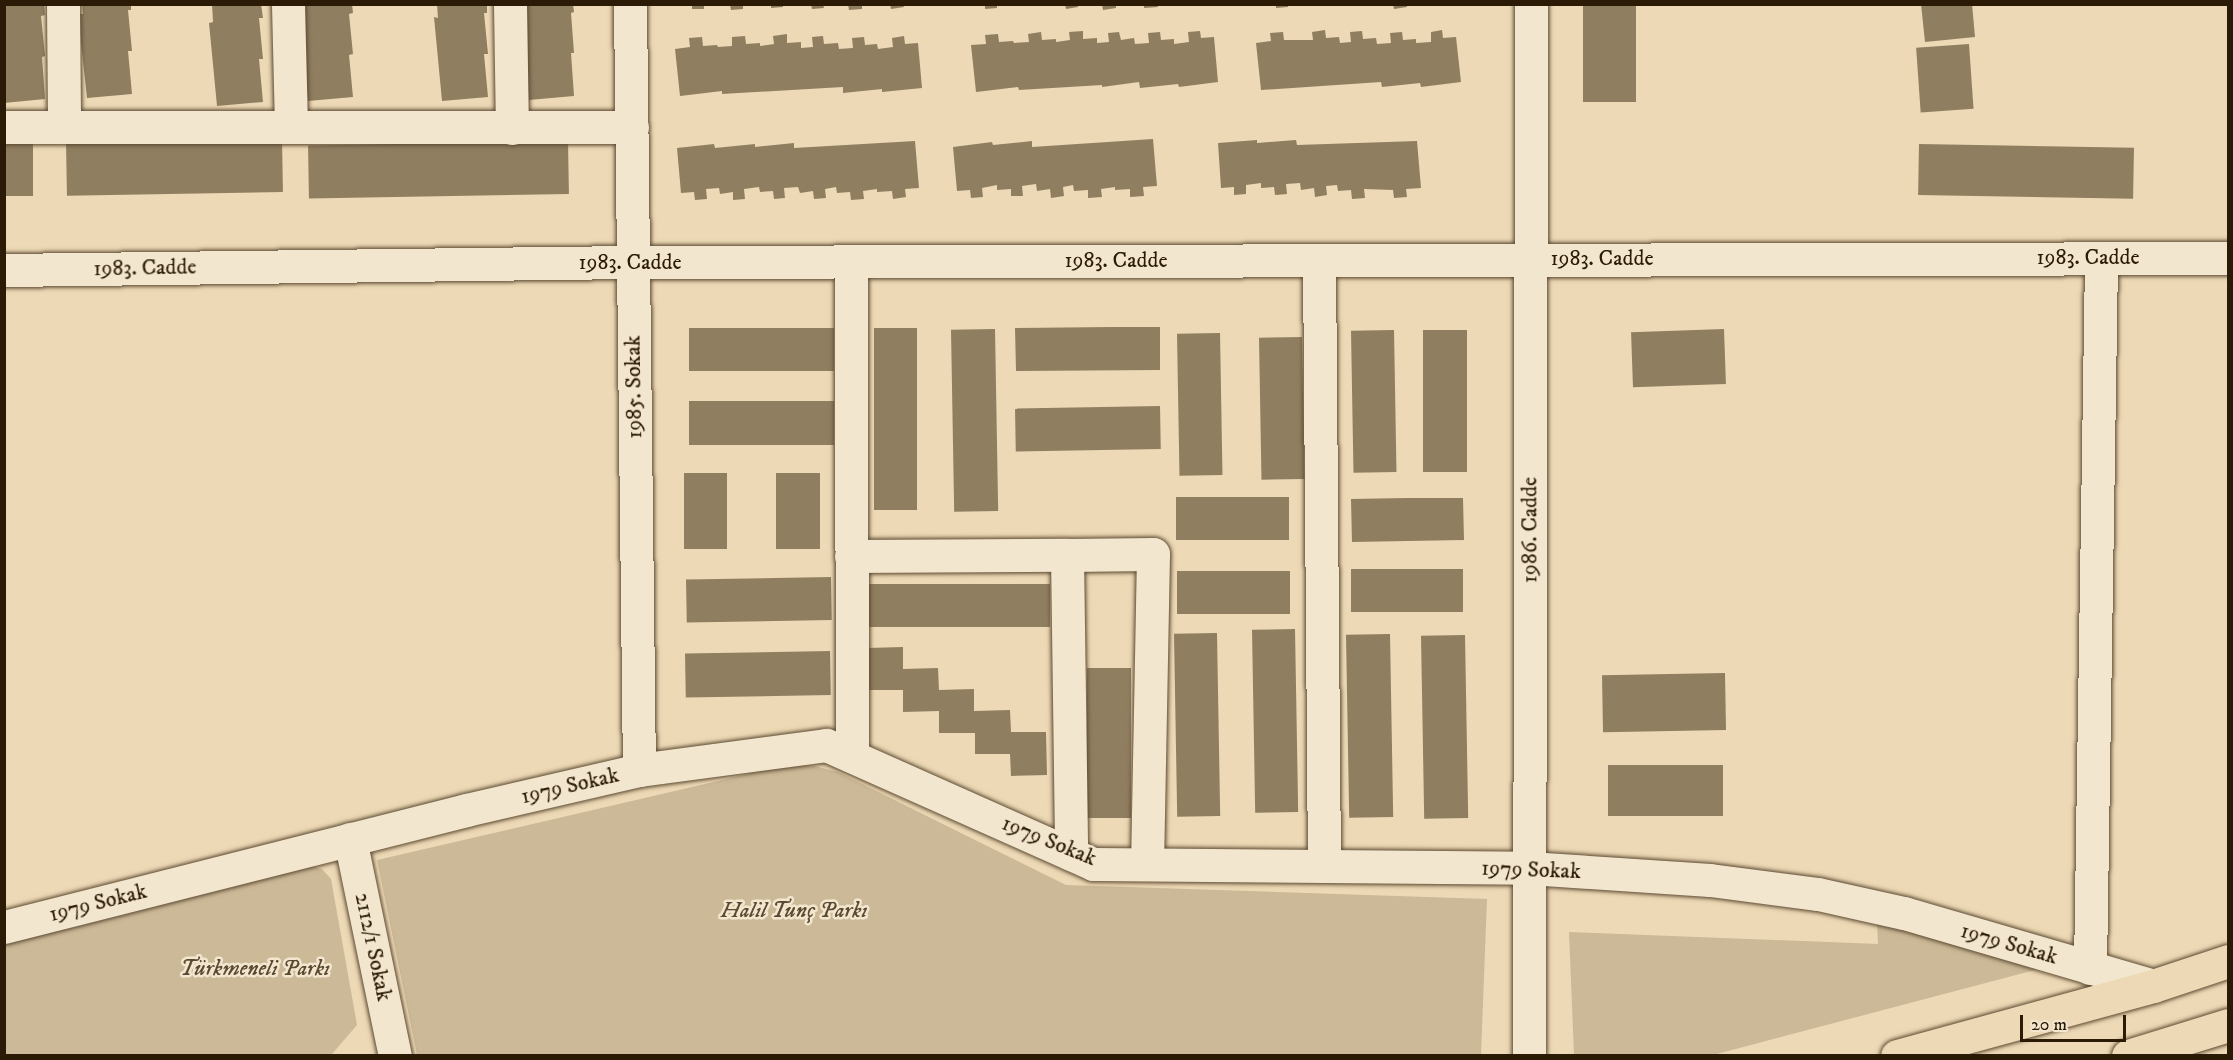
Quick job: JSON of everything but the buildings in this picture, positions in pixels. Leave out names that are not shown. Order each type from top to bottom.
[{"type":"main road","points":[[1897,1056],[2153,986],[2229,960]]},
{"type":"main road","points":[[2128,1056],[2229,1025]]},
{"type":"street","points":[[63,4],[64,127]]},
{"type":"street","points":[[288,4],[291,127]]},
{"type":"street","points":[[510,4],[512,128]]},
{"type":"street","name":"1985. Sokak","points":[[630,4],[639,770]]},
{"type":"street","name":"1986. Cadde","points":[[1529,1056],[1531,4]]},
{"type":"street","points":[[4,127],[632,128]]},
{"type":"street","points":[[2091,968],[2101,258]]},
{"type":"street","name":"1983. Cadde","points":[[4,270],[633,262],[2229,258]]},
{"type":"street","points":[[1319,260],[1324,866]]},
{"type":"street","points":[[851,261],[852,756]]},
{"type":"street","points":[[851,556],[1153,554],[1147,864]]},
{"type":"street","points":[[1067,555],[1071,854]]},
{"type":"street","name":"1979 Sokak","points":[[4,927],[350,839],[639,770],[819,745],[831,747],[852,756],[1093,864],[1529,868],[1710,880],[1818,894],[1904,913],[2153,986]]},
{"type":"street","name":"2112/1 Sokak","points":[[350,839],[395,1056]]},
{"type":"green space","name":"Halil Tunç Parkı","points":[[787,765],[814,766],[838,772],[1066,885],[1487,899],[1481,1055],[417,1055],[377,860]]},
{"type":"green space","name":"Türkmeneli Parkı","points":[[307,865],[322,869],[331,879],[357,1025],[332,1054],[5,1056],[5,944]]},
{"type":"green space","points":[[1877,923],[2046,967],[1713,1055],[1574,1055],[1569,932],[1878,944]]}]
